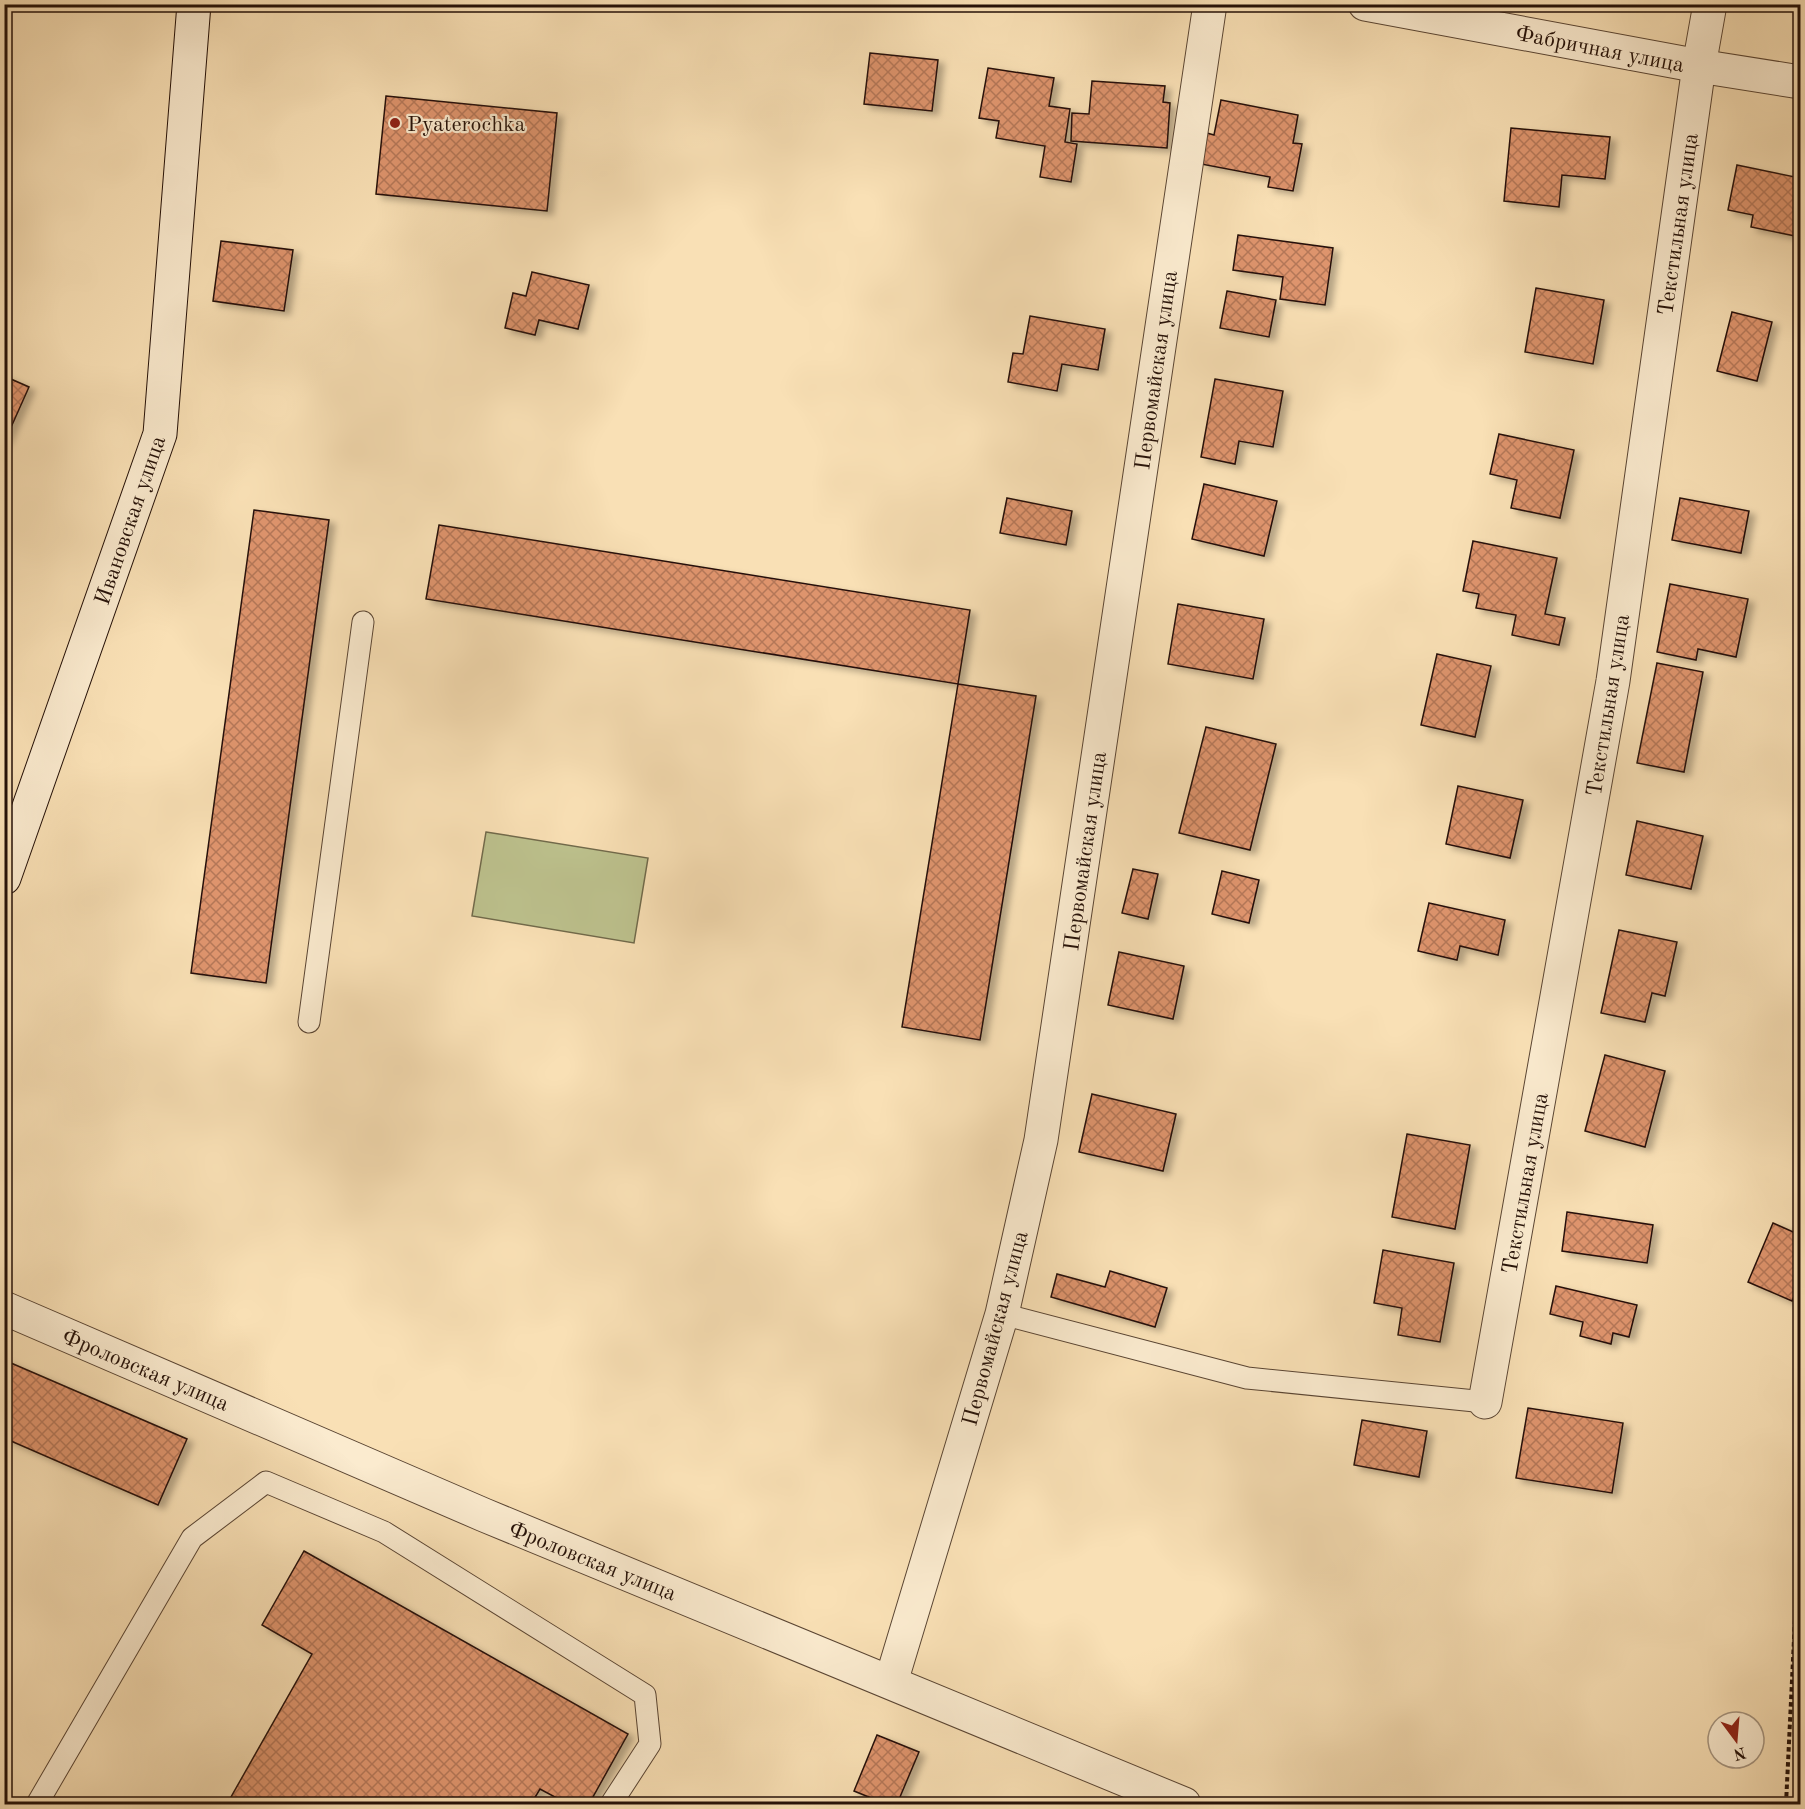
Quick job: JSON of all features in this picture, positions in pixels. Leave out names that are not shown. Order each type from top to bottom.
[{"type":"street","name":"Ивановская улица","points":[[4,878],[160,434],[194,4]]},
{"type":"street","name":"Первомайская улица","points":[[891,1682],[1002,1314],[1041,1140],[1210,4]]},
{"type":"street","name":"Фабричная улица","points":[[1365,4],[1699,66],[1800,82]]},
{"type":"street","name":"Текстильная улица","points":[[1485,1402],[1613,681],[1699,66],[1710,4]]},
{"type":"street","name":"Фроловская улица","points":[[4,1308],[484,1515],[1184,1804]]},
{"type":"lane","points":[[309,1022],[363,622]]},
{"type":"lane","points":[[1002,1314],[1246,1378],[1485,1402]]},
{"type":"lane","points":[[37,1804],[192,1538],[266,1482],[384,1532],[645,1695],[650,1744],[612,1804]]},
{"type":"path","points":[[1786,1804],[1800,1516]]},
{"type":"green space","points":[[486,832],[648,858],[634,943],[472,916]]},
{"type":"building","points":[[870,53],[938,60],[932,111],[864,104]]},
{"type":"building","points":[[988,68],[1054,78],[1049,106],[1070,109],[1065,142],[1077,144],[1071,182],[1040,177],[1045,146],[996,138],[999,121],[979,118]]},
{"type":"building","points":[[1092,81],[1165,86],[1163,102],[1170,103],[1167,148],[1071,141],[1072,113],[1089,114]]},
{"type":"building","points":[[386,96],[557,113],[547,211],[376,194]]},
{"type":"building","points":[[1221,100],[1298,115],[1293,143],[1302,144],[1293,191],[1268,187],[1270,177],[1201,164],[1207,133],[1214,135]]},
{"type":"building","points":[[1511,128],[1610,137],[1605,179],[1562,175],[1559,207],[1504,201]]},
{"type":"building","points":[[1737,165],[1800,178],[1800,237],[1751,227],[1753,215],[1728,210]]},
{"type":"building","points":[[1238,235],[1333,248],[1325,305],[1280,299],[1283,277],[1233,270]]},
{"type":"building","points":[[221,241],[293,250],[284,311],[213,301]]},
{"type":"building","points":[[532,272],[589,285],[578,329],[539,320],[535,335],[505,328],[513,293],[526,296]]},
{"type":"building","points":[[1536,288],[1604,300],[1593,364],[1525,352]]},
{"type":"building","points":[[1227,291],[1276,300],[1269,337],[1220,328]]},
{"type":"building","points":[[1732,312],[1772,322],[1757,381],[1717,371]]},
{"type":"building","points":[[1030,316],[1105,329],[1098,370],[1062,364],[1057,391],[1008,382],[1013,353],[1023,354]]},
{"type":"building","points":[[4,376],[29,387],[4,443]]},
{"type":"building","points":[[1215,379],[1283,391],[1273,447],[1239,441],[1235,464],[1201,457]]},
{"type":"building","points":[[1499,434],[1574,450],[1560,518],[1511,508],[1517,480],[1490,474]]},
{"type":"building","points":[[1204,484],[1277,501],[1264,556],[1192,539]]},
{"type":"building","points":[[1007,498],[1072,511],[1066,545],[1000,533]]},
{"type":"building","points":[[1680,498],[1749,511],[1741,553],[1672,540]]},
{"type":"building","points":[[254,510],[329,520],[266,983],[191,973]]},
{"type":"building","points":[[439,525],[970,610],[958,684],[426,599]]},
{"type":"building","points":[[1473,541],[1557,558],[1545,614],[1565,618],[1559,645],[1512,635],[1516,615],[1476,608],[1479,594],[1463,591]]},
{"type":"building","points":[[1670,584],[1748,599],[1736,657],[1698,649],[1696,660],[1657,652]]},
{"type":"building","points":[[1178,604],[1264,619],[1253,679],[1168,664]]},
{"type":"building","points":[[1437,654],[1491,666],[1475,737],[1421,725]]},
{"type":"building","points":[[1657,663],[1703,672],[1684,772],[1637,763]]},
{"type":"building","points":[[958,684],[1036,696],[980,1040],[902,1027]]},
{"type":"building","points":[[1206,727],[1276,744],[1250,850],[1179,833]]},
{"type":"building","points":[[1458,786],[1523,800],[1510,858],[1446,844]]},
{"type":"building","points":[[1637,821],[1703,836],[1691,889],[1626,875]]},
{"type":"building","points":[[1133,869],[1158,874],[1148,919],[1122,913]]},
{"type":"building","points":[[1222,871],[1259,880],[1249,923],[1212,914]]},
{"type":"building","points":[[1429,903],[1505,920],[1498,955],[1460,946],[1457,960],[1418,951]]},
{"type":"building","points":[[1619,930],[1677,942],[1665,996],[1652,993],[1645,1022],[1601,1013]]},
{"type":"building","points":[[1119,952],[1184,966],[1173,1019],[1108,1005]]},
{"type":"building","points":[[1605,1055],[1665,1071],[1645,1147],[1585,1131]]},
{"type":"building","points":[[1092,1094],[1176,1114],[1163,1171],[1079,1152]]},
{"type":"building","points":[[1407,1134],[1470,1145],[1455,1229],[1392,1217]]},
{"type":"building","points":[[1567,1212],[1653,1225],[1647,1263],[1562,1251]]},
{"type":"building","points":[[1773,1223],[1800,1235],[1800,1289],[1798,1287],[1792,1301],[1748,1282]]},
{"type":"building","points":[[1383,1250],[1454,1263],[1440,1342],[1398,1335],[1402,1308],[1374,1303]]},
{"type":"building","points":[[1110,1271],[1167,1288],[1155,1327],[1051,1297],[1057,1274],[1105,1287]]},
{"type":"building","points":[[1556,1286],[1637,1305],[1629,1337],[1613,1333],[1611,1344],[1580,1336],[1583,1322],[1550,1314]]},
{"type":"building","points":[[4,1360],[187,1439],[158,1505],[4,1438]]},
{"type":"building","points":[[1528,1408],[1623,1423],[1612,1493],[1516,1478]]},
{"type":"building","points":[[1362,1420],[1427,1431],[1419,1477],[1354,1465]]},
{"type":"building","points":[[304,1551],[628,1734],[589,1804],[568,1804],[540,1789],[531,1804],[227,1804],[312,1654],[262,1625]]},
{"type":"building","points":[[877,1735],[919,1752],[897,1804],[886,1804],[854,1791]]},
{"type":"place","name":"Pyaterochka","points":[[395,123]]}]
